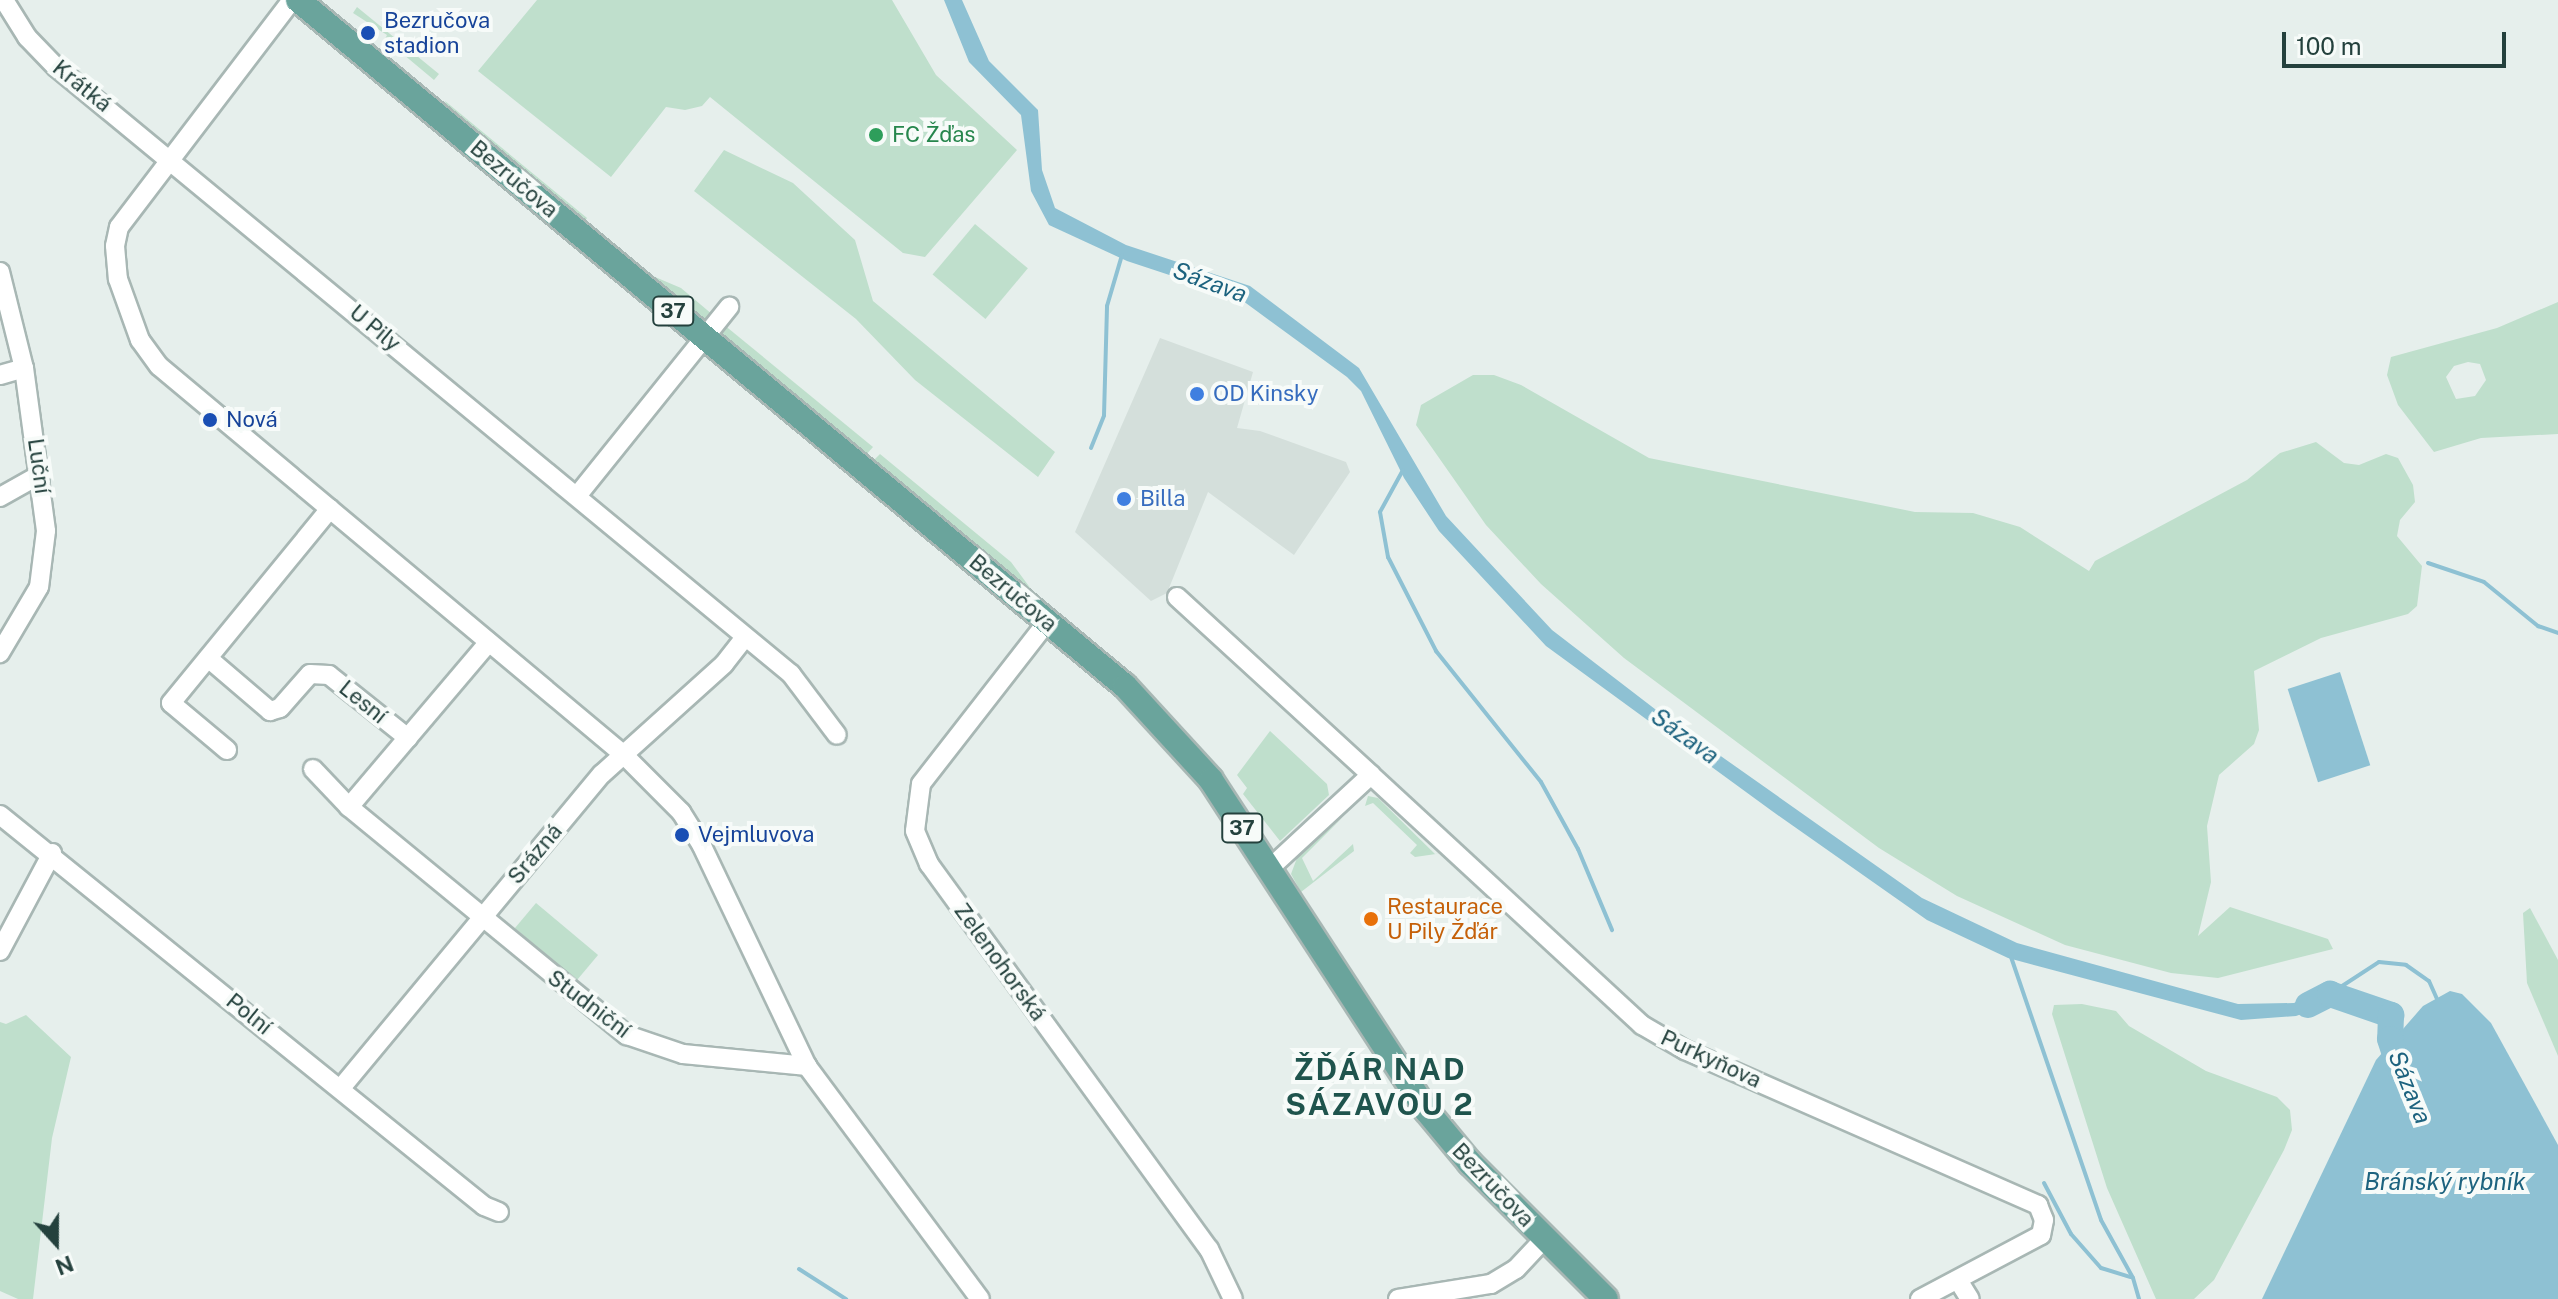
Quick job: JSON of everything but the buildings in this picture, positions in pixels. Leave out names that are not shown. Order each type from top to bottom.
[{"type":"main road","name":"Bezručova","points":[[295,0],[1125,686],[1184,747],[1269,869],[1426,1110],[1606,1299]]},
{"type":"street","name":"Krátká","points":[[4,0],[34,45],[173,159]]},
{"type":"street","points":[[295,0],[173,159],[126,213],[116,237],[116,269],[130,320],[159,366],[624,755],[696,834],[807,1066],[980,1299]]},
{"type":"street","name":"U Pily","points":[[173,159],[791,674],[837,735]]},
{"type":"street","name":"Luční","points":[[0,272],[24,368],[41,474],[46,566],[19,626],[0,653]]},
{"type":"street","points":[[577,496],[729,307]]},
{"type":"street","points":[[0,375],[24,368]]},
{"type":"street","points":[[0,497],[41,474]]},
{"type":"street","points":[[227,750],[171,703],[330,509]]},
{"type":"street","name":"Purkyňova","points":[[1177,597],[1642,1025],[1685,1050],[2030,1198],[2042,1212],[2041,1235],[1958,1280]]},
{"type":"street","name":"Zelenohorská","points":[[1047,622],[921,784],[915,831],[929,864],[1209,1249],[1233,1299]]},
{"type":"street","name":"Srázná","points":[[341,1088],[602,774],[724,664],[745,637]]},
{"type":"street","name":"Lesní","points":[[349,807],[489,642]]},
{"type":"street","name":"Lesní","points":[[208,658],[270,711],[280,708],[310,674],[329,675],[408,738]]},
{"type":"street","points":[[313,769],[349,807],[482,919]]},
{"type":"street","points":[[1269,869],[1371,775]]},
{"type":"street","name":"Polní","points":[[0,815],[52,853],[484,1206],[499,1212]]},
{"type":"street","points":[[0,951],[52,853]]},
{"type":"street","name":"Studniční","points":[[482,919],[597,1015],[652,1047],[807,1066]]},
{"type":"street","points":[[1398,1299],[1491,1284],[1516,1269],[1545,1238]]},
{"type":"street","points":[[1920,1299],[1958,1280],[1970,1299]]},
{"type":"shaded area","points":[[1160,338],[1253,372],[1237,428],[1260,431],[1346,462],[1350,472],[1294,555],[1208,492],[1167,593],[1151,601],[1075,532]]},
{"type":"green space","name":"FC Žďas","points":[[537,0],[892,0],[936,75],[1017,150],[925,257],[903,253],[710,97],[702,106],[685,110],[666,107],[611,177],[478,71]]},
{"type":"green space","points":[[357,7],[439,74],[434,80],[385,39],[387,35],[353,13]]},
{"type":"green space","points":[[445,101],[587,218],[585,221],[448,109]]},
{"type":"green space","points":[[724,150],[793,183],[855,240],[873,301],[1055,452],[1038,477],[915,380],[856,319],[694,191]]},
{"type":"green space","points":[[975,224],[1028,268],[985,319],[933,275]]},
{"type":"green space","points":[[613,244],[648,274],[681,288],[713,315],[705,321],[698,317]]},
{"type":"green space","points":[[2558,302],[2558,434],[2481,438],[2434,452],[2398,405],[2387,375],[2391,357],[2497,328]],"holes":[[[2468,362],[2480,364],[2486,380],[2475,396],[2456,399],[2446,377],[2454,366]]]},
{"type":"green space","points":[[723,324],[873,447],[865,456],[723,338]]},
{"type":"green space","points":[[1473,375],[1494,375],[1521,385],[1649,458],[1915,512],[1973,513],[2020,527],[2089,571],[2095,561],[2247,480],[2280,453],[2316,442],[2344,463],[2359,465],[2386,454],[2398,458],[2413,485],[2415,502],[2400,520],[2397,536],[2422,566],[2417,606],[2408,614],[2321,638],[2254,671],[2259,730],[2254,744],[2219,775],[2207,826],[2211,882],[2198,936],[2230,907],[2328,939],[2333,949],[2218,978],[2171,973],[2065,945],[1957,896],[1879,848],[1624,658],[1541,584],[1486,525],[1416,425],[1421,405]]},
{"type":"green space","points":[[880,454],[1011,562],[1031,589],[1144,687],[1208,757],[872,462]]},
{"type":"green space","points":[[1270,731],[1327,784],[1329,795],[1280,841],[1243,794],[1247,788],[1237,775]]},
{"type":"green space","points":[[1368,796],[1378,798],[1435,854],[1443,853],[1415,857],[1410,853],[1417,845],[1373,803],[1365,806]]},
{"type":"green space","points":[[1343,817],[1302,858],[1313,881],[1353,844],[1354,851],[1301,892],[1291,874],[1297,858]]},
{"type":"green space","points":[[536,903],[598,955],[577,980],[515,928]]},
{"type":"green space","points":[[2530,908],[2558,960],[2558,1056],[2527,983],[2523,913]]},
{"type":"green space","points":[[2082,1004],[2116,1011],[2129,1026],[2206,1071],[2277,1097],[2290,1110],[2292,1130],[2284,1150],[2214,1280],[2194,1299],[2156,1299],[2107,1188],[2052,1014],[2054,1005]]},
{"type":"green space","points":[[26,1015],[71,1057],[52,1138],[33,1299],[18,1299],[0,1291],[0,1022],[6,1024]]},
{"type":"water","points":[[944,0],[962,0],[989,61],[1038,110],[1042,170],[1055,208],[1126,245],[1250,286],[1359,368],[1446,516],[1552,630],[1664,716],[1922,898],[2017,943],[2238,1004],[2294,1003],[2327,987],[2345,991],[2331,1004],[2296,1016],[2241,1020],[2008,958],[1927,920],[1772,811],[1546,646],[1439,531],[1404,478],[1361,391],[1347,377],[1239,298],[1127,261],[1049,225],[1031,191],[1021,115],[969,62]]},
{"type":"water","points":[[2340,672],[2370,765],[2318,782],[2288,689]]},
{"type":"water","name":"Bránský rybník","points":[[2450,991],[2462,994],[2491,1023],[2558,1145],[2558,1299],[2262,1299],[2376,1060],[2423,1006]]},
{"type":"waterway","points":[[1091,448],[1104,415],[1107,306],[1122,255]]},
{"type":"waterway","points":[[1403,470],[1380,512],[1388,557],[1436,651],[1541,782],[1578,849],[1612,930]]},
{"type":"waterway","points":[[2428,563],[2484,582],[2538,626],[2558,633]]},
{"type":"waterway","points":[[2010,954],[2101,1220],[2133,1278],[2139,1299]]},
{"type":"waterway","points":[[2336,990],[2379,962],[2406,965],[2429,981],[2437,999]]},
{"type":"waterway","name":"Sázava","points":[[2308,1005],[2330,994],[2391,1015],[2390,1039],[2401,1072]]},
{"type":"waterway","points":[[2044,1183],[2071,1234],[2101,1268],[2131,1277]]},
{"type":"waterway","points":[[799,1269],[846,1299]]},
{"type":"place","name":"Bezručova stadion","points":[[368,33]]},
{"type":"place","name":"FC Žďas","points":[[876,135]]},
{"type":"place","name":"OD Kinsky","points":[[1197,394]]},
{"type":"place","name":"Nová","points":[[210,420]]},
{"type":"place","name":"Billa","points":[[1124,499]]},
{"type":"place","name":"Vejmluvova","points":[[682,835]]},
{"type":"place","name":"Restaurace U Pily Žďár","points":[[1371,919]]},
{"type":"district","name":"ŽĎÁR NAD SÁZAVOU 2","points":[[1380,1086]]}]
